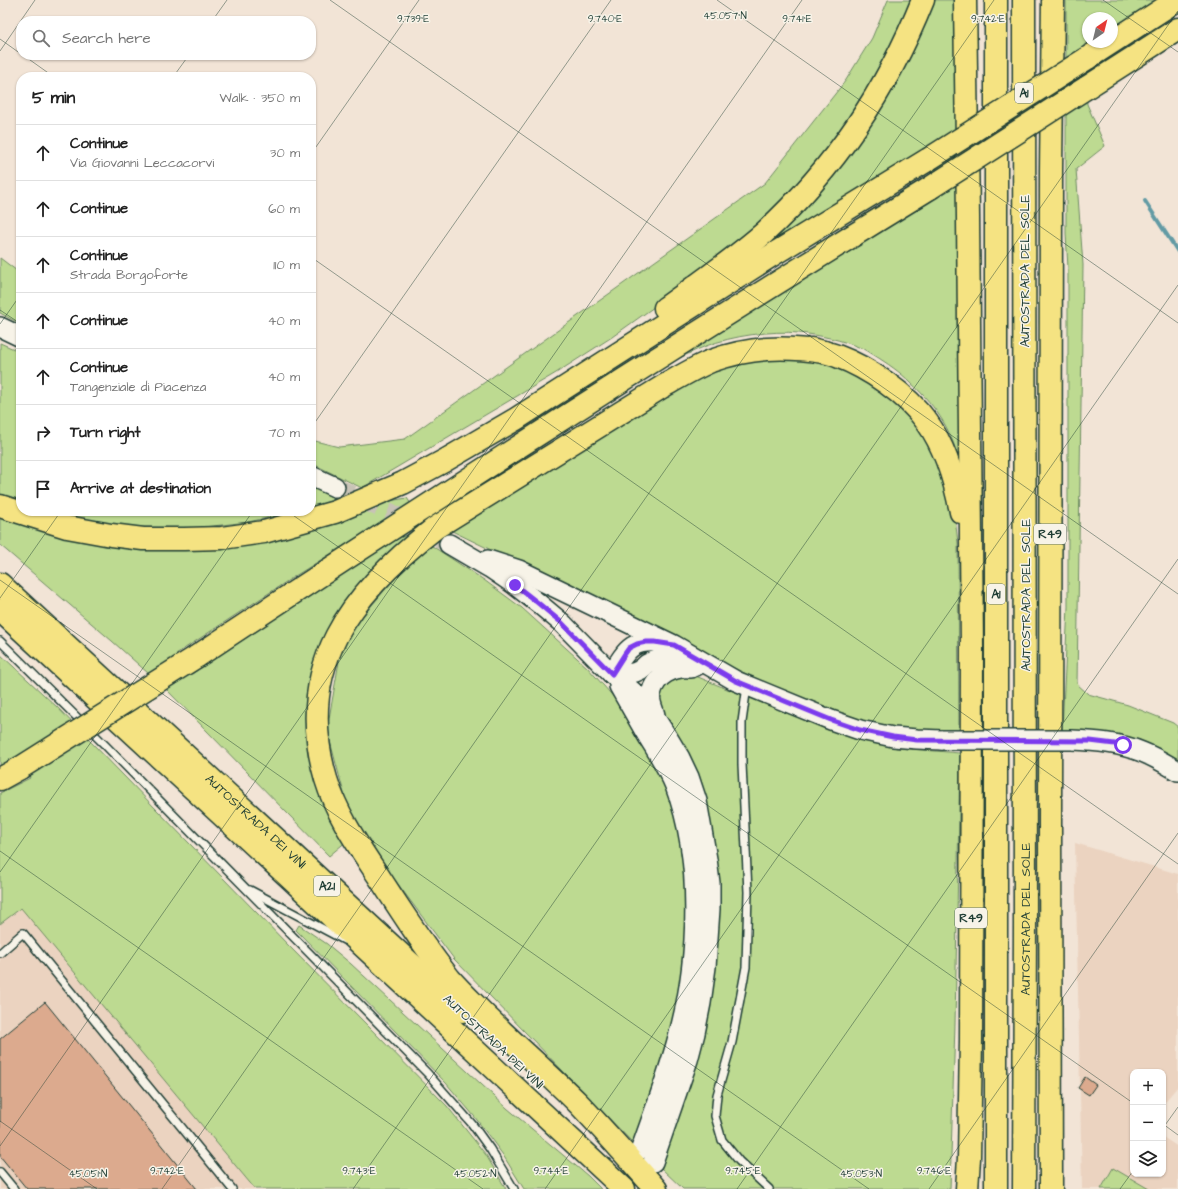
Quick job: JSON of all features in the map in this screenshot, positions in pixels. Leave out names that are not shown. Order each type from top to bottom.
[{"type":"highway","points":[[444,461],[497,418],[624,336],[718,269],[763,234],[784,213],[838,152],[868,110],[903,47],[923,0]]},
{"type":"highway","name":"R49","points":[[965,0],[972,647],[971,1040],[967,1189]]},
{"type":"highway","name":"A1","points":[[996,0],[996,1189]]},
{"type":"highway","name":"AUTOSTRADA DEL SOLE","points":[[1024,0],[1024,1189]]},
{"type":"highway","name":"R49","points":[[1051,1189],[1051,170],[1053,0]]},
{"type":"highway","points":[[31,516],[66,527],[143,539],[184,540],[222,538],[264,532],[335,512],[402,483],[444,461],[516,419],[770,257],[929,159],[1177,0]]},
{"type":"highway","points":[[0,779],[20,768],[196,657],[386,531],[791,274],[930,188],[1178,29]]},
{"type":"highway","points":[[463,482],[544,444],[597,412],[659,378],[708,355],[735,347],[770,343],[800,346],[824,352],[866,370],[894,389],[908,400],[935,434],[950,467],[956,486],[961,511],[964,575],[972,647]]},
{"type":"highway","points":[[655,1189],[578,1103],[484,1015],[451,981],[417,935],[348,828],[336,806],[326,780],[319,746],[317,718],[321,679],[326,658],[333,640],[355,606],[382,574],[415,543],[435,528],[690,371],[711,362],[752,350],[789,348],[824,352]]},
{"type":"highway","points":[[0,506],[16,511]]},
{"type":"highway","name":"AUTOSTRADA DEI VINI","points":[[0,584],[655,1189]]},
{"type":"highway","name":"AUTOSTRADA DEI VINI","points":[[0,610],[624,1189]]},
{"type":"highway","points":[[1051,1068],[1058,1137],[1058,1189]]},
{"type":"main road","points":[[0,327],[16,335]]},
{"type":"main road","points":[[316,478],[335,487]]},
{"type":"main road","points":[[449,544],[469,555],[515,585],[538,603],[562,623],[612,674],[645,702],[680,758],[697,801],[710,883],[710,909],[706,967],[701,1003],[688,1060],[647,1156],[678,1036],[689,984],[695,928],[694,877],[687,825],[675,785],[665,763],[612,674]]},
{"type":"main road","points":[[469,555],[519,570],[674,645],[742,683],[831,720],[860,730],[917,740],[1072,740],[1104,742],[1123,745],[1142,752],[1178,771]]},
{"type":"main road","points":[[612,674],[629,648],[637,644],[655,642],[674,645]]},
{"type":"main road","points":[[612,674],[631,674],[654,661],[673,659],[683,661],[718,675],[685,667],[673,670],[663,675],[657,680],[650,695],[656,719]]},
{"type":"lane","points":[[0,642],[106,746],[428,1074],[472,1124],[490,1149],[514,1189]]},
{"type":"lane","points":[[742,683],[742,750],[748,892],[746,967],[732,1042],[717,1095],[715,1116],[722,1140],[739,1161],[769,1189]]},
{"type":"lane","points":[[243,886],[373,956]]},
{"type":"lane","points":[[0,953],[24,933],[232,1189]]},
{"type":"lane","points":[[0,1172],[14,1189]]},
{"type":"shaded area","points":[[1075,843],[1178,874],[1178,1086],[1166,1100],[1166,1069],[1130,1069],[1130,1177],[1166,1177],[1166,1139],[1178,1147],[1178,1189],[1082,1189]]},
{"type":"shaded area","points":[[22,907],[255,1189],[0,1189],[0,924]]},
{"type":"green space","points":[[888,0],[916,0],[885,68],[821,161],[768,217],[668,297],[612,337],[556,373],[362,488],[316,465],[316,441],[339,447],[405,439],[765,183],[846,80],[872,38]]},
{"type":"green space","points":[[932,0],[962,0],[960,468],[949,432],[929,401],[907,379],[893,368],[866,350],[854,345],[831,338],[807,334],[788,332],[765,333],[716,342],[667,364],[880,229],[933,199],[929,146],[730,271],[777,233]]},
{"type":"green space","points":[[1066,0],[1156,0],[1118,24],[1118,12],[1082,12],[1082,48],[1084,48],[1087,104],[1105,146],[1076,169],[1083,265],[1077,684],[1088,694],[1128,705],[1173,723],[1178,727],[1178,761],[1149,745],[1120,735],[1101,732],[1062,730],[1068,607],[1068,268],[1066,233]]},
{"type":"green space","points":[[0,258],[16,270],[16,321],[0,313]]},
{"type":"green space","points":[[0,343],[16,350],[16,501],[0,496]]},
{"type":"green space","points":[[808,356],[841,366],[897,399],[930,439],[954,510],[958,543],[959,732],[907,730],[864,723],[819,708],[450,530],[700,375],[750,358]]},
{"type":"green space","points":[[316,489],[336,499],[316,506]]},
{"type":"green space","points":[[407,498],[411,504],[295,576],[176,654],[192,674],[280,612],[383,545],[428,526],[398,550],[312,691],[348,840],[329,856],[167,690],[0,545],[0,517],[64,538],[118,546],[299,516],[316,516],[316,513]]},
{"type":"green space","points":[[68,516],[276,516],[248,522],[195,528],[141,527],[90,522]]},
{"type":"green space","points":[[432,546],[484,580],[522,608],[588,668],[618,702],[663,774],[679,817],[686,859],[686,950],[677,1001],[666,1048],[633,1143],[454,959],[373,851],[349,812],[327,730],[343,639],[413,557]]},
{"type":"green space","points":[[0,654],[57,707],[447,1106],[486,1155],[506,1189],[255,1189],[21,908],[0,924],[0,793],[30,778],[18,757],[0,767]]},
{"type":"green space","points":[[686,672],[727,689],[771,702],[853,738],[897,748],[960,753],[955,1024],[950,1189],[683,1189],[661,1168],[712,982],[657,707],[664,682]]},
{"type":"green space","points":[[299,925],[327,944],[351,964],[507,1108],[588,1176],[601,1189],[524,1189],[503,1155],[474,1116],[446,1083],[296,930]]},
{"type":"green space","points":[[1113,1168],[1149,1189],[1101,1189]]},
{"type":"building","points":[[45,1002],[197,1189],[27,1189],[0,1156],[0,1039]]},
{"type":"building","points":[[1085,1077],[1096,1085],[1089,1095],[1078,1088]]},
{"type":"waterway","points":[[1145,201],[1178,252]]},
{"type":"tunnel","points":[[335,487],[389,512],[449,544]]},
{"type":"route","points":[[515,585],[562,623],[612,674],[629,648],[637,644],[655,642],[674,645],[736,681],[831,720],[860,730],[917,740],[1072,740],[1123,745]]}]
